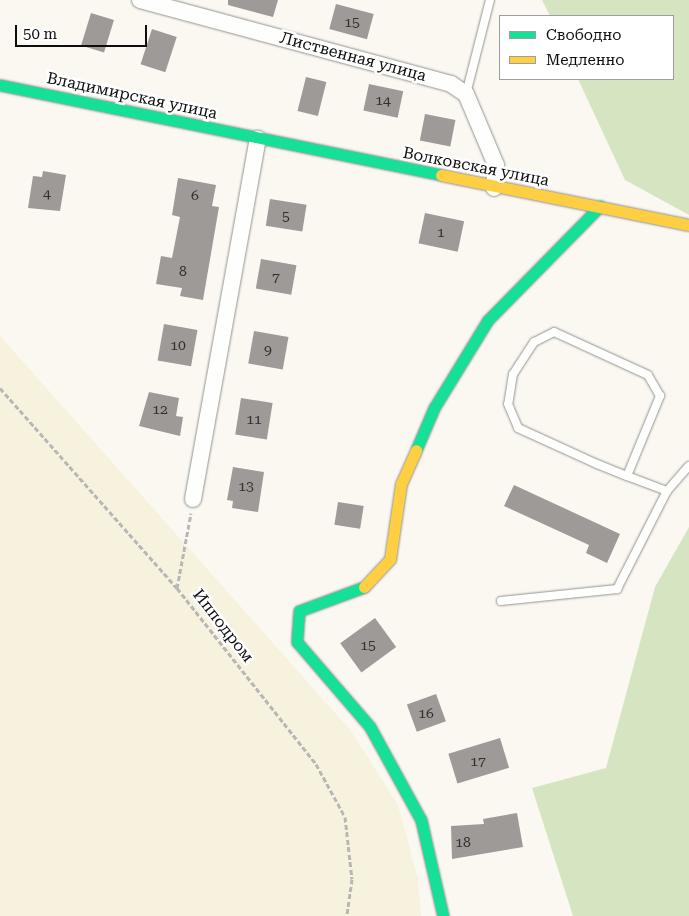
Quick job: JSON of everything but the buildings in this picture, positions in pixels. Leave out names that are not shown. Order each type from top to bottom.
[{"type":"street","name":"Лиственная улица","points":[[140,0],[451,84],[466,94]]},
{"type":"street","name":"Владимирская улица","points":[[0,85],[258,139]]},
{"type":"street","points":[[466,94],[496,165],[494,188]]},
{"type":"street","points":[[193,499],[258,139]]},
{"type":"street","name":"Волковская улица","points":[[258,139],[494,188],[600,206],[689,225]]},
{"type":"street","points":[[443,916],[421,820],[370,727],[298,642],[299,611],[371,584],[390,559],[401,484],[434,408],[488,320],[600,206]]},
{"type":"lane","points":[[466,94],[490,0]]},
{"type":"lane","points":[[627,476],[660,396],[648,375],[554,332],[534,342],[512,374],[508,404],[518,428],[627,476],[667,491]]},
{"type":"lane","points":[[501,601],[618,589],[667,491],[689,466]]},
{"type":"path","name":"Ипподром","points":[[0,388],[177,588],[316,764],[346,817],[352,879],[347,916]]},
{"type":"path","points":[[177,588],[193,499]]},
{"type":"shaded area","points":[[0,336],[351,731],[398,805],[418,879],[421,916],[0,916]]},
{"type":"green space","points":[[542,0],[689,0],[689,215],[625,180],[578,80],[674,80],[674,15],[550,15]]},
{"type":"green space","points":[[689,527],[689,916],[573,916],[532,788],[606,768],[655,587]]},
{"type":"traffic: fast","points":[[0,85],[441,175]]},
{"type":"traffic: fast","points":[[416,450],[434,408],[488,320],[600,206]]},
{"type":"traffic: fast","points":[[364,587],[299,611],[297,642],[370,727],[421,820],[443,916]]},
{"type":"traffic: slow","points":[[441,175],[689,225]]},
{"type":"traffic: slow","points":[[364,587],[390,559],[401,484],[416,450]]}]
